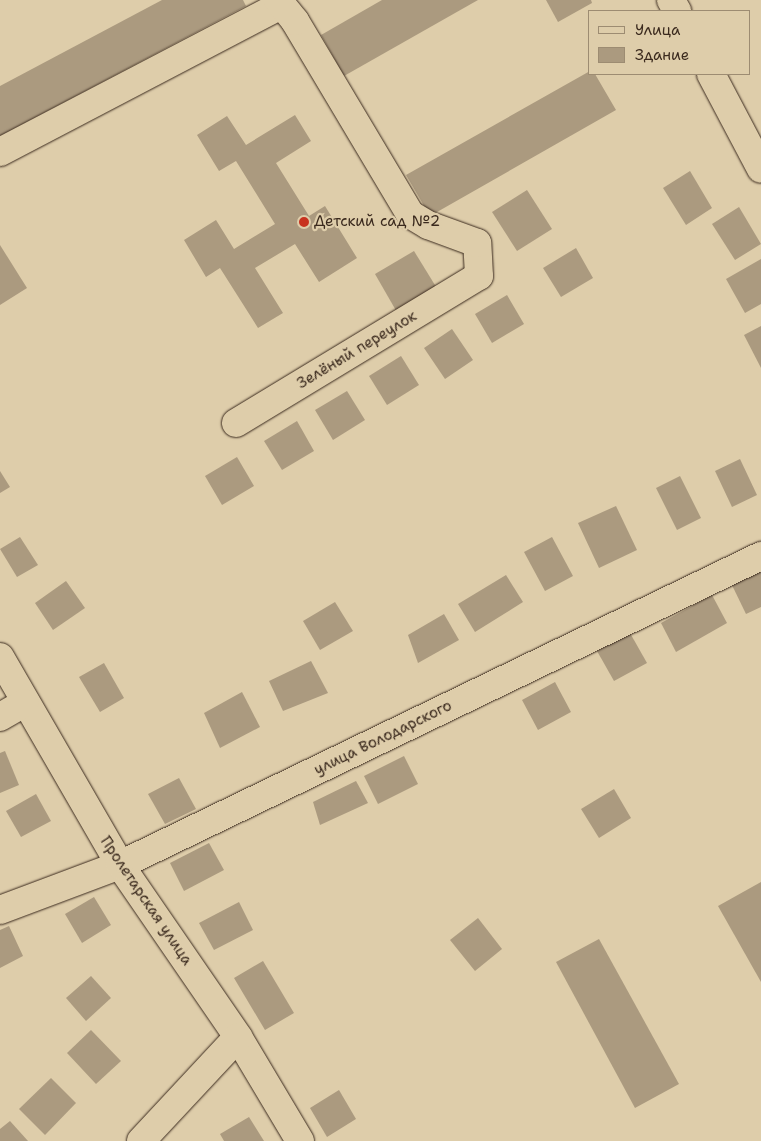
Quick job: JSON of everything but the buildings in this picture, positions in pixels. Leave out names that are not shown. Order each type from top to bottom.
[{"type":"street","points":[[0,152],[280,2]]},
{"type":"street","name":"Зелёный переулок","points":[[236,423],[478,276],[477,243],[428,225],[410,214],[295,21],[280,2]]},
{"type":"street","points":[[712,75],[761,169]]},
{"type":"street","name":"улица Володарского","points":[[0,910],[120,865],[761,556]]},
{"type":"street","name":"Пролетарская улица","points":[[0,657],[24,702],[120,865],[238,1037],[300,1141]]},
{"type":"street","points":[[0,717],[24,702]]},
{"type":"street","points":[[141,1141],[238,1037]]},
{"type":"place","name":"Детский сад №2","points":[[304,222]]}]
